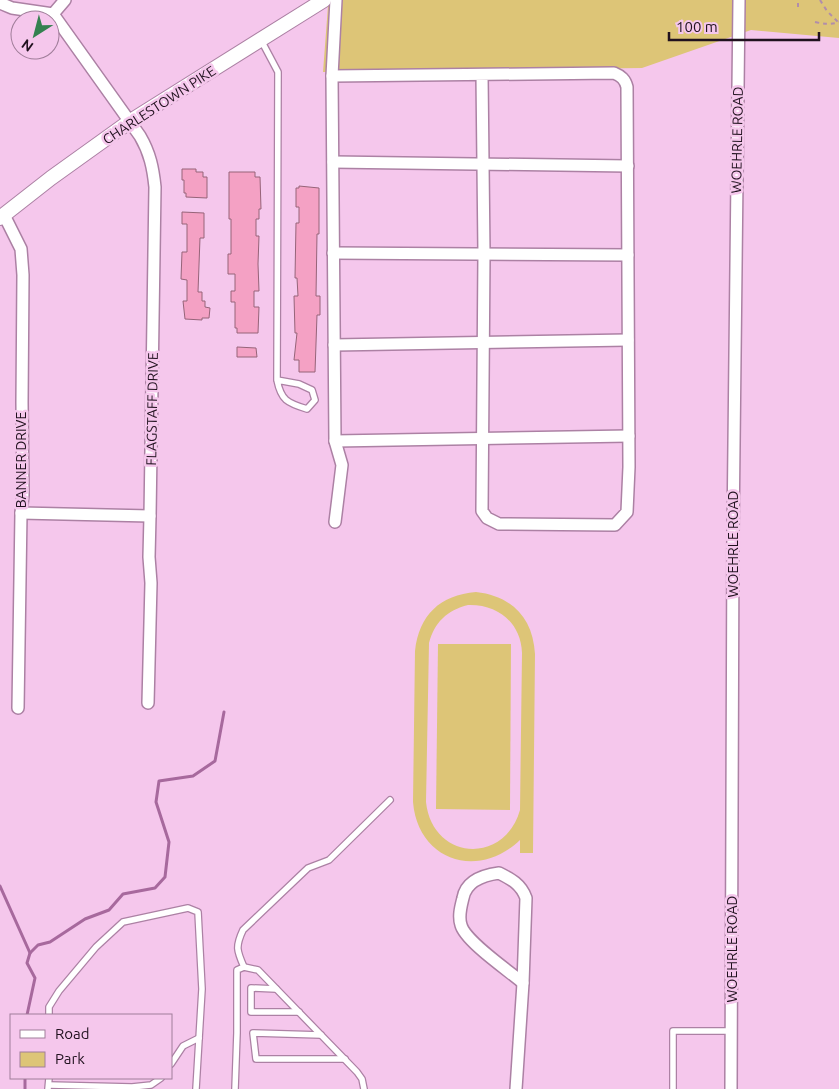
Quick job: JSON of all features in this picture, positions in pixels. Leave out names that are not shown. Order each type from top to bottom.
[{"type":"street","points":[[56,10],[65,0]]},
{"type":"street","name":"CHARLESTOWN PIKE","points":[[2,216],[129,122],[324,0]]},
{"type":"street","points":[[335,522],[342,464],[335,441],[332,76],[336,0]]},
{"type":"street","name":"WOEHRLE ROAD","points":[[731,1089],[733,533],[739,0]]},
{"type":"street","points":[[0,3],[12,8],[26,10]]},
{"type":"street","name":"FLAGSTAFF DRIVE","points":[[60,24],[140,136],[148,150],[153,168],[155,187],[148,703]]},
{"type":"street","points":[[332,76],[614,73],[622,77],[626,82],[628,87],[629,436],[627,512],[615,525],[498,524],[487,518],[482,511],[484,343],[482,75]]},
{"type":"street","points":[[333,162],[628,166]]},
{"type":"street","name":"BANNER DRIVE","points":[[2,216],[20,249],[23,275],[23,495],[21,513],[18,708]]},
{"type":"street","points":[[333,253],[628,255]]},
{"type":"street","points":[[334,345],[628,340]]},
{"type":"street","points":[[335,441],[629,436]]},
{"type":"street","points":[[21,513],[150,516]]},
{"type":"street","points":[[516,1089],[523,983],[526,898],[523,888],[512,880],[499,873],[490,874],[474,881],[464,893],[460,919],[461,927],[473,942],[523,983]]},
{"type":"lane","points":[[261,40],[278,72],[277,380],[280,394],[292,405],[307,409],[315,400],[312,390],[299,384],[277,380]]},
{"type":"lane","points":[[244,967],[237,951],[238,941],[243,930],[308,868],[329,860],[390,800]]},
{"type":"lane","points":[[49,1014],[49,1007],[59,991],[96,947],[123,922],[188,908],[198,912],[202,989],[196,1089]]},
{"type":"lane","points":[[235,1089],[237,970],[244,967],[258,970],[322,1035],[357,1072],[362,1079],[364,1089]]},
{"type":"lane","points":[[276,989],[251,988],[251,1012],[299,1012]]},
{"type":"lane","points":[[673,1089],[673,1031],[732,1031]]},
{"type":"lane","points":[[322,1035],[253,1033],[256,1059],[344,1059]]},
{"type":"lane","points":[[172,1062],[183,1046],[199,1038]]},
{"type":"lane","points":[[48,1087],[132,1087],[151,1085],[160,1079]]},
{"type":"path","points":[[798,0],[798,7]]},
{"type":"path","points":[[820,0],[827,11],[839,23]]},
{"type":"path","points":[[815,22],[826,24],[839,23]]},
{"type":"green space","points":[[338,0],[839,0],[839,38],[751,30],[642,68],[323,72],[328,6]]},
{"type":"green space","points":[[476,592],[489,594],[510,604],[525,620],[533,641],[535,654],[533,853],[520,853],[520,840],[504,852],[486,859],[469,861],[453,858],[438,850],[426,838],[417,822],[413,802],[415,651],[417,638],[421,627],[434,609],[442,602],[463,594]],"holes":[[[468,605],[489,608],[506,617],[512,624],[521,642],[520,810],[512,828],[499,841],[485,847],[469,849],[454,845],[441,836],[431,821],[426,802],[429,643],[434,629],[448,614],[460,607]]]},
{"type":"green space","points":[[438,644],[511,644],[510,810],[436,809]]},
{"type":"building","points":[[182,169],[196,169],[196,172],[203,172],[203,177],[207,177],[207,198],[186,197],[186,193],[184,193],[184,180],[182,180]]},
{"type":"building","points":[[229,172],[255,172],[255,177],[260,177],[261,209],[259,209],[259,219],[256,219],[256,236],[259,236],[259,291],[254,291],[254,307],[259,307],[258,333],[237,333],[237,328],[235,328],[235,302],[231,302],[231,291],[235,291],[235,274],[228,274],[228,254],[231,254]]},
{"type":"building","points":[[299,186],[319,188],[316,296],[320,296],[320,315],[317,315],[315,372],[299,372],[299,360],[294,360],[297,333],[295,333],[294,296],[298,296],[297,278],[295,278],[296,223],[299,223],[299,207],[296,207],[296,188],[299,188]]},
{"type":"building","points":[[182,212],[204,213],[204,238],[200,238],[198,292],[202,292],[202,301],[205,301],[205,307],[210,308],[209,318],[202,318],[202,320],[185,319],[183,301],[187,301],[187,280],[181,279],[182,252],[187,252],[187,224],[182,224]]},
{"type":"building","points":[[237,347],[256,348],[257,357],[237,357]]},
{"type":"waterway","points":[[27,1014],[35,978],[27,963],[30,953],[38,945],[50,942],[85,919],[109,910],[123,894],[155,888],[165,877],[169,842],[156,802],[159,781],[193,776],[215,761],[224,712]]},
{"type":"waterway","points":[[0,886],[30,953]]},
{"type":"waterway","points":[[25,1079],[25,1089]]}]
